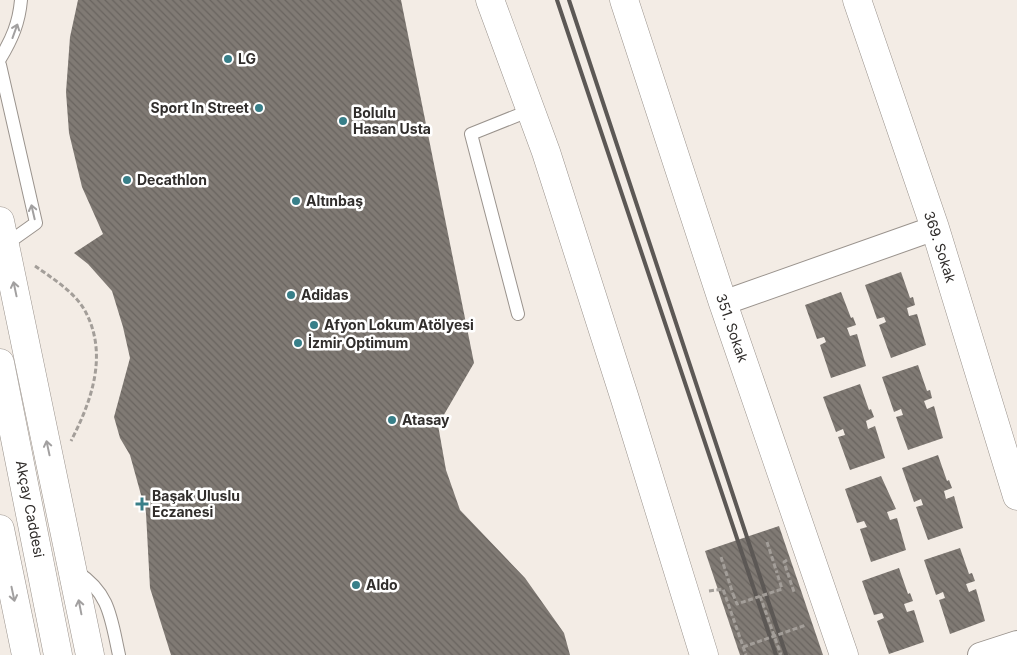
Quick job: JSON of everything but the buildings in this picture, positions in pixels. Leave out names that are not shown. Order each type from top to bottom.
[{"type":"main road","points":[[490,0],[549,161],[704,655]]},
{"type":"main road","name":"351. Sokak","points":[[624,0],[723,303],[844,655]]},
{"type":"main road","name":"369. Sokak","points":[[857,0],[934,228],[1017,496]]},
{"type":"main road","points":[[3,233],[90,655]]},
{"type":"main road","name":"Akçay Caddesi","points":[[0,363],[58,655]]},
{"type":"main road","points":[[0,529],[26,655]]},
{"type":"street","points":[[723,303],[934,228]]},
{"type":"street","points":[[980,655],[1017,643]]},
{"type":"lane","points":[[0,59],[17,26],[21,0]]},
{"type":"lane","points":[[0,65],[36,223],[3,233]]},
{"type":"lane","points":[[518,314],[472,134],[530,110]]},
{"type":"lane","points":[[72,569],[102,594],[108,605],[119,655]]},
{"type":"path","points":[[3,233],[63,286],[84,309],[94,339],[97,369],[88,408],[70,444],[52,471]]},
{"type":"path","points":[[721,557],[737,604],[782,589],[767,542]]},
{"type":"path","points":[[784,562],[797,600]]},
{"type":"path","points":[[723,589],[746,655]]},
{"type":"path","points":[[760,596],[781,655]]},
{"type":"path","points":[[743,647],[806,625]]},
{"type":"railway","points":[[557,0],[776,655]]},
{"type":"railway","points":[[569,0],[786,655]]},
{"type":"place","name":"LG","points":[[228,59]]},
{"type":"place","name":"Sport In Street","points":[[259,108]]},
{"type":"place","name":"Bolulu Hasan Usta","points":[[343,121]]},
{"type":"place","name":"Decathlon","points":[[127,180]]},
{"type":"place","name":"Altınbaş","points":[[296,201]]},
{"type":"place","name":"Adidas","points":[[291,295]]},
{"type":"place","name":"Afyon Lokum Atölyesi","points":[[314,325]]},
{"type":"place","name":"İzmir Optimum","points":[[298,343]]},
{"type":"place","name":"Atasay","points":[[392,420]]},
{"type":"place","name":"Başak Uluslu Eczanesi","points":[[142,504]]},
{"type":"place","name":"Aldo","points":[[356,585]]}]
